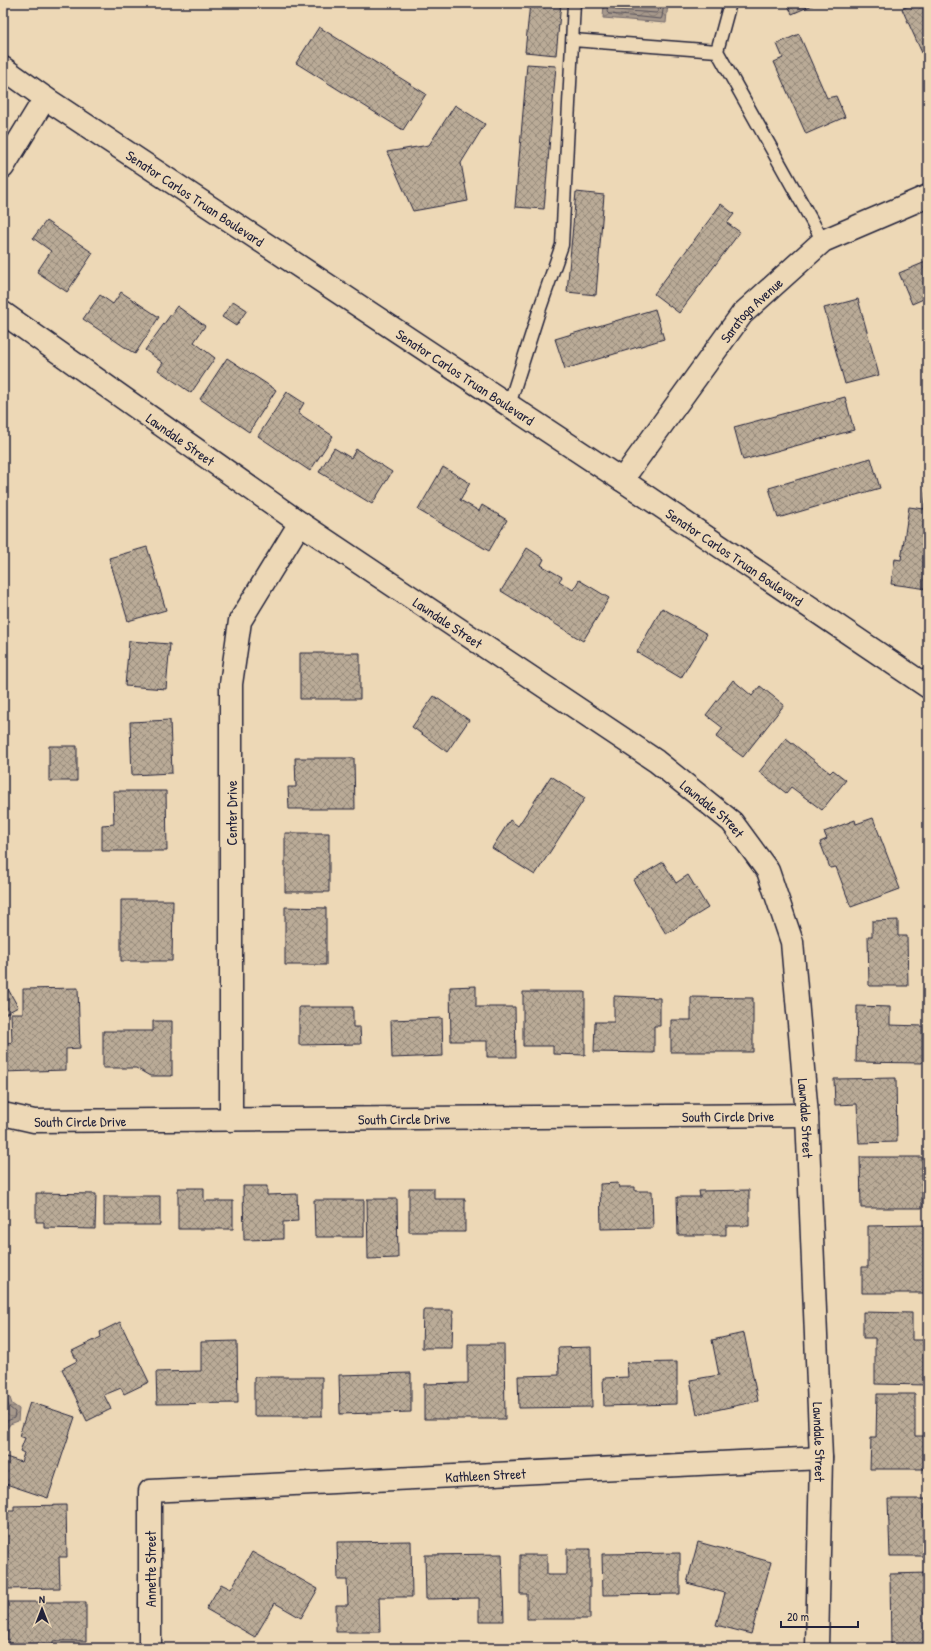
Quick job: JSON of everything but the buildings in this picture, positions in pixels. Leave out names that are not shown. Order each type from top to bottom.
[{"type":"street","name":"Senator Carlos Truan Boulevard","points":[[3,68],[45,98],[622,480],[928,687]]},
{"type":"street","points":[[3,167],[45,98]]},
{"type":"street","name":"Saratoga Avenue","points":[[622,480],[742,314],[823,241],[928,196]]},
{"type":"street","name":"Lawndale Street","points":[[3,313],[300,523],[656,760],[732,822],[768,871],[792,942],[807,1115],[821,1458],[817,1648]]},
{"type":"street","name":"Center Drive","points":[[231,1120],[231,684],[240,621],[300,523]]},
{"type":"street","name":"South Circle Drive","points":[[3,1114],[34,1121],[807,1115]]},
{"type":"street","name":"Kathleen Street","points":[[150,1491],[821,1458]]},
{"type":"street","name":"Annette Street","points":[[150,1491],[150,1648]]},
{"type":"lane","points":[[509,405],[562,245],[574,40],[574,3]]},
{"type":"lane","points":[[730,3],[717,51],[823,241]]},
{"type":"lane","points":[[574,40],[717,51]]},
{"type":"water","points":[[604,3],[668,3],[666,23],[603,18]]},
{"type":"water","points":[[3,1397],[10,1398],[12,1404],[19,1409],[18,1421],[10,1424],[3,1435]]}]
